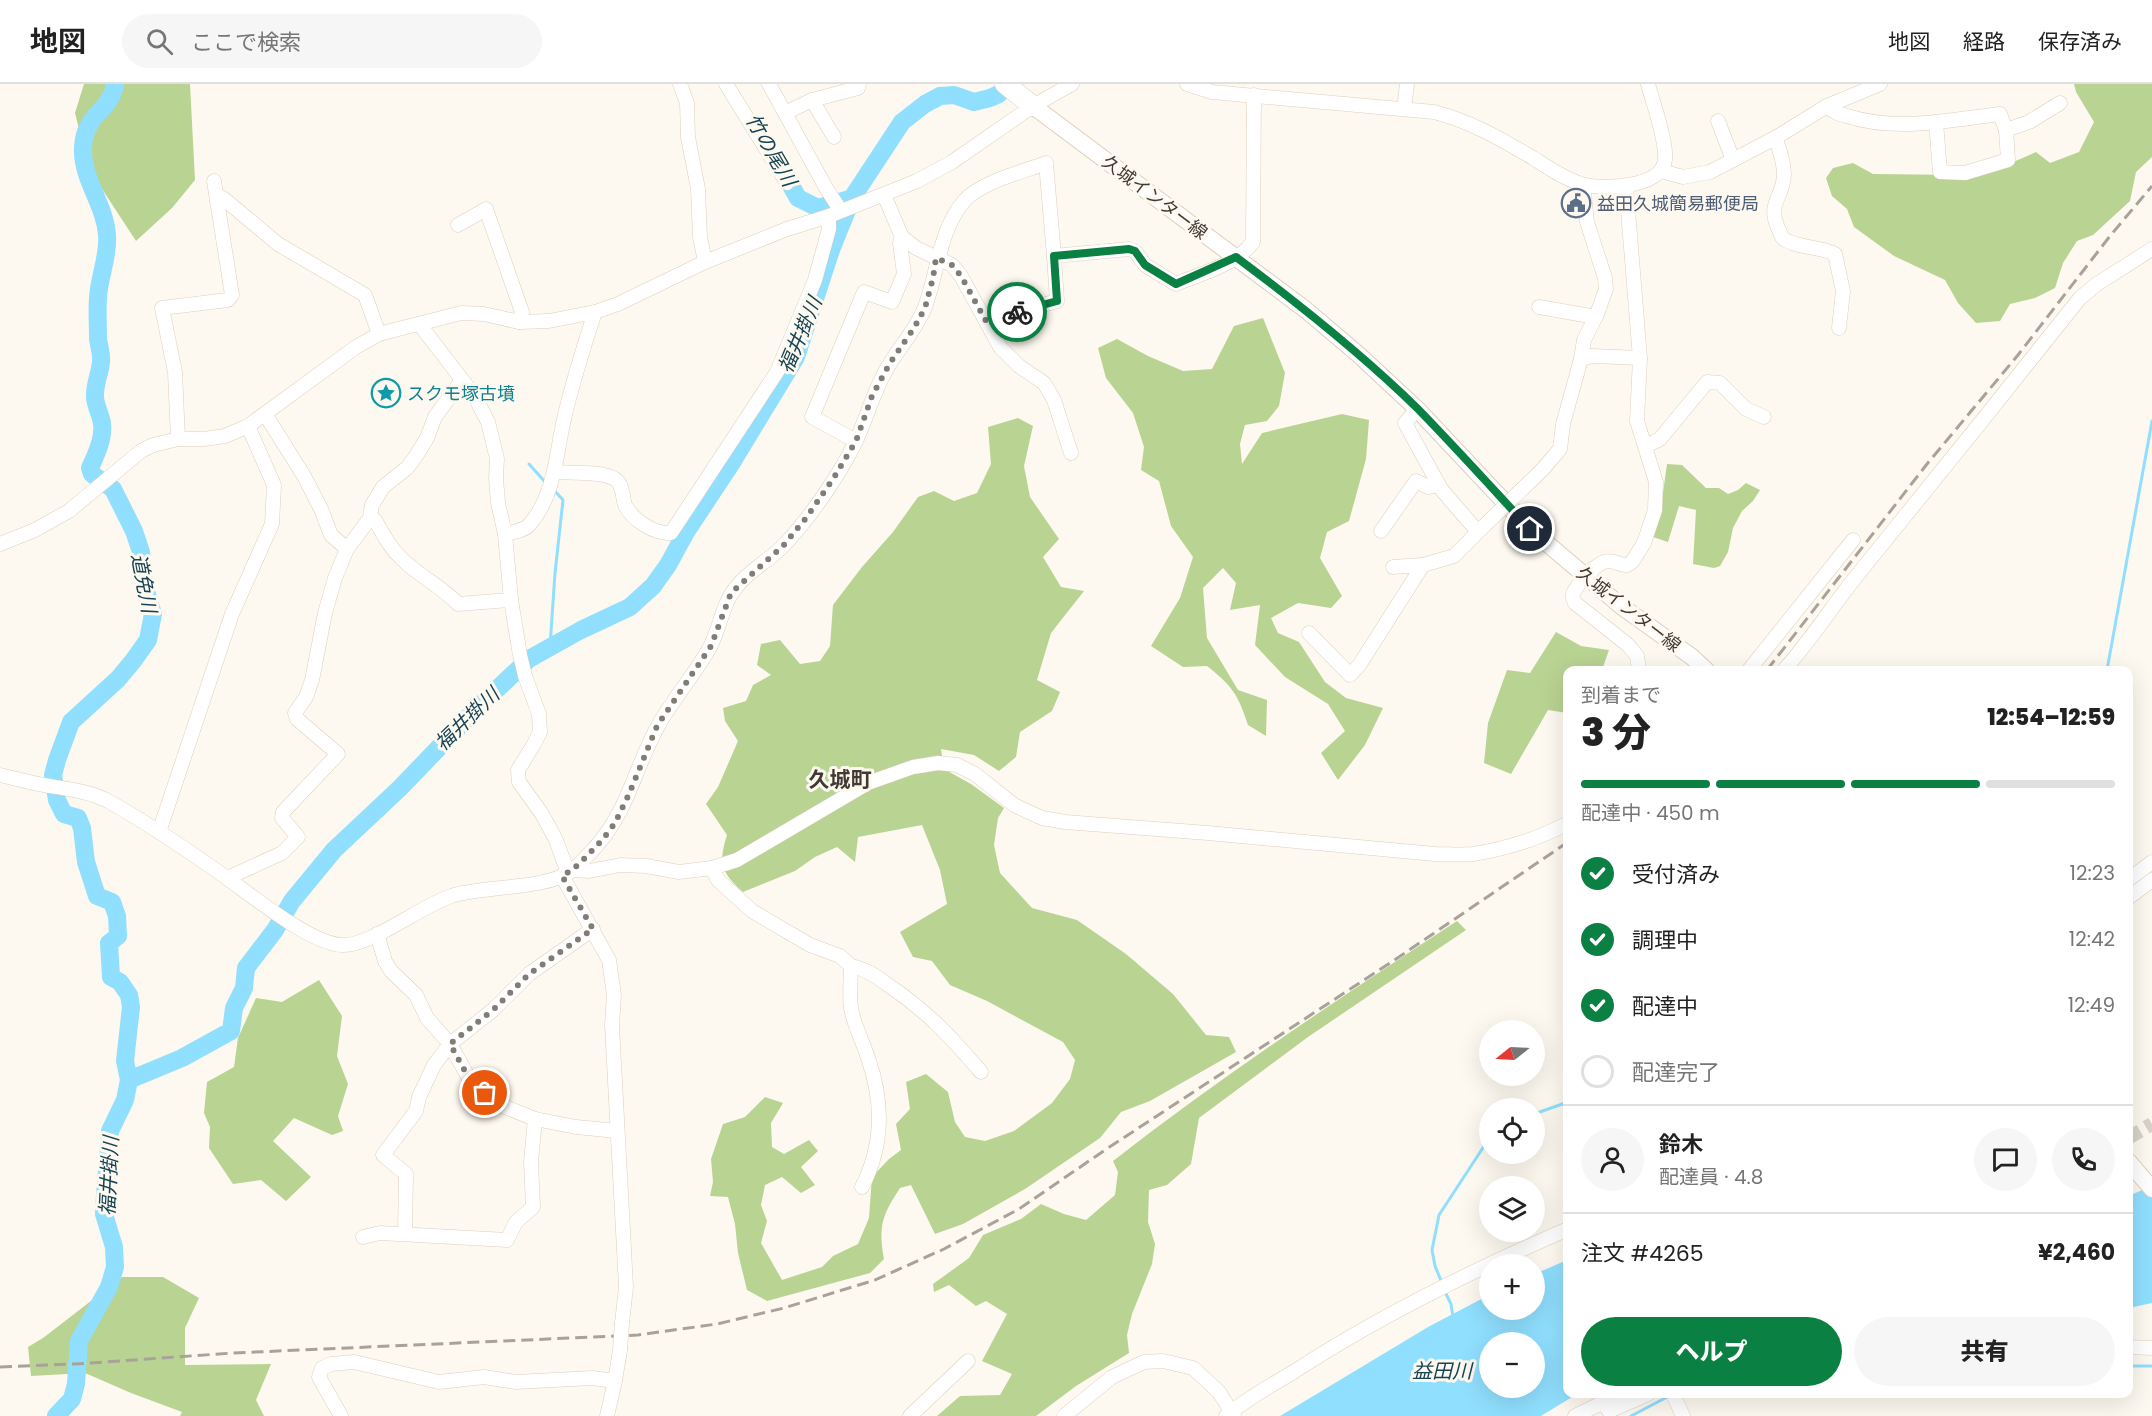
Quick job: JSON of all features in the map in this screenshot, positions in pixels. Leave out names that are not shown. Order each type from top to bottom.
[{"type":"highway","points":[[1005,84],[1033,106]]},
{"type":"main road","name":"久城インター線","points":[[1033,106],[1306,310],[1417,409],[1530,529],[1585,577],[1701,666]]},
{"type":"main road","points":[[2133,1166],[2152,1189]]},
{"type":"street","points":[[680,84],[687,103],[687,137],[698,189],[700,237],[705,262]]},
{"type":"street","points":[[726,84],[787,183]]},
{"type":"street","points":[[555,472],[606,476],[617,480],[626,505],[633,516],[651,528],[671,533],[777,372],[814,280],[835,214],[826,188],[769,84]]},
{"type":"street","points":[[785,113],[812,100],[858,88],[859,84]]},
{"type":"street","points":[[0,544],[35,530],[69,511],[141,451],[153,445],[178,439],[225,436],[248,426],[356,347],[379,334],[461,313],[484,314],[519,322],[549,321],[595,312],[618,304],[705,262],[787,229],[835,214],[918,182],[952,162],[1033,106],[1072,84]]},
{"type":"street","points":[[1187,84],[1212,92],[1434,112],[1458,118],[1482,129],[1559,175],[1583,185],[1626,186],[1646,181],[1661,171],[1665,160],[1664,145],[1648,84]]},
{"type":"street","points":[[1404,109],[1407,84]]},
{"type":"street","points":[[1661,171],[1683,177],[1710,172],[1775,138],[1827,106],[1880,84]]},
{"type":"street","points":[[1054,256],[1129,249],[1135,251],[1145,265],[1176,284],[1246,252],[1253,242],[1254,95]]},
{"type":"street","points":[[812,100],[834,137]]},
{"type":"street","points":[[2006,130],[2029,122],[2060,103]]},
{"type":"street","points":[[1827,106],[1832,111],[1862,121],[1899,125],[2000,114],[2006,130],[2008,160],[1965,173],[1940,172],[1936,122]]},
{"type":"street","points":[[1718,121],[1733,160]]},
{"type":"street","points":[[1775,138],[1784,174],[1782,189],[1773,208],[1774,217],[1782,237],[1794,244],[1826,249],[1835,254],[1843,291],[1839,328]]},
{"type":"street","points":[[567,873],[603,839],[615,823],[657,726],[711,646],[731,593],[791,537],[833,479],[856,441],[872,396],[925,308],[936,258],[954,217],[965,199],[980,188],[1046,163],[1057,301],[986,321]]},
{"type":"street","points":[[178,439],[175,372],[162,308],[228,300],[232,295],[214,181]]},
{"type":"street","points":[[1393,567],[1423,565],[1454,556],[1542,470],[1560,449],[1563,424],[1584,340],[1596,317],[1606,289],[1605,278],[1587,222],[1583,185]]},
{"type":"street","points":[[1626,186],[1640,358],[1637,421],[1656,482],[1655,510],[1644,543],[1632,562],[1628,565],[1604,561],[1585,577],[1573,594],[1575,603],[1628,645],[1637,656],[1638,666]]},
{"type":"street","points":[[884,195],[902,237],[916,248],[952,265],[957,270],[1000,347],[1018,366],[1044,383],[1054,400],[1071,453]]},
{"type":"street","points":[[217,200],[223,198],[278,244],[365,295],[379,334]]},
{"type":"street","points":[[458,225],[486,209],[522,312],[519,322]]},
{"type":"street","points":[[856,441],[812,417],[864,292],[892,302],[904,274],[900,243],[902,237]]},
{"type":"street","points":[[1788,666],[1805,646],[1854,578],[2080,298],[2097,284],[2152,249]]},
{"type":"street","points":[[1539,307],[1596,317]]},
{"type":"street","points":[[505,534],[528,526],[536,516],[555,472],[564,416],[595,312]]},
{"type":"street","points":[[420,325],[474,395],[488,422],[497,459],[498,495],[520,655],[539,714],[540,732],[518,770],[519,782],[542,814],[556,840],[567,873],[609,960],[614,995],[612,1025],[626,1287],[620,1350],[607,1416]]},
{"type":"street","points":[[1581,359],[1592,356],[1640,358]]},
{"type":"street","points":[[229,880],[234,875],[282,853],[298,837],[282,818],[283,812],[338,754],[297,719],[295,712],[306,697],[312,680],[325,613],[335,578],[347,549],[370,518],[372,505],[383,487],[407,468],[416,456],[427,438],[435,417],[462,380]]},
{"type":"street","points":[[1646,446],[1660,439],[1707,382],[1720,383],[1746,409],[1764,417]]},
{"type":"street","points":[[1417,409],[1405,423],[1439,485],[1481,528]]},
{"type":"street","points":[[265,414],[304,476],[331,535],[347,549]]},
{"type":"street","points":[[159,832],[232,614],[272,524],[274,484],[248,426]]},
{"type":"street","points":[[1381,531],[1416,481],[1428,487],[1439,485]]},
{"type":"street","points":[[370,518],[375,520],[403,561],[442,588],[458,603],[511,600]]},
{"type":"street","points":[[1752,666],[1853,540]]},
{"type":"street","points":[[1309,633],[1350,675],[1360,664],[1423,565]]},
{"type":"street","points":[[0,775],[81,792],[106,800],[159,832],[292,924],[329,942],[341,945],[356,944],[421,909],[451,896],[620,865],[646,866],[679,872],[712,868],[737,860],[868,783],[913,767],[938,763],[957,765],[975,774],[1014,805],[1042,818],[1065,822],[1435,854],[1471,854],[1499,849],[1563,826]]},
{"type":"street","points":[[2133,876],[2152,862]]},
{"type":"street","points":[[712,868],[717,880],[752,911],[810,945],[840,956],[851,966],[864,968],[908,998],[941,1026],[981,1072]]},
{"type":"street","points":[[2133,894],[2152,880]]},
{"type":"street","points":[[405,1234],[406,1174],[383,1155],[416,1111],[419,1097],[434,1065],[450,1044],[493,1010],[529,974],[593,929]]},
{"type":"street","points":[[377,934],[385,961],[391,971],[416,995],[427,1018],[450,1044],[471,1082],[498,1104],[536,1119],[576,1127],[617,1131]]},
{"type":"street","points":[[851,966],[850,1006],[877,1088],[879,1111],[879,1136],[872,1167],[862,1187]]},
{"type":"street","points":[[363,1237],[380,1233],[507,1240],[516,1222],[533,1207],[531,1162],[536,1119]]},
{"type":"street","points":[[1064,1416],[1112,1377],[1144,1362],[1163,1361],[1193,1368],[1219,1392],[1230,1415],[1337,1344],[1394,1312],[1467,1274],[1563,1231]]},
{"type":"street","points":[[2133,1347],[2152,1348]]},
{"type":"street","points":[[910,1416],[968,1361]]},
{"type":"street","points":[[341,1416],[319,1377],[322,1368],[331,1364],[354,1362],[439,1382],[484,1377],[516,1382],[592,1378],[615,1381]]},
{"type":"street","points":[[1575,1416],[1612,1398]]},
{"type":"street","points":[[1603,1402],[1609,1411],[1639,1398]]},
{"type":"street","points":[[1674,1398],[1678,1414]]},
{"type":"green space","points":[[84,84],[190,84],[195,180],[172,208],[136,241],[89,169],[75,113]]},
{"type":"green space","points":[[2074,84],[2152,84],[2152,157],[2136,172],[2130,201],[2093,235],[2077,241],[2063,263],[2055,288],[2035,298],[2010,304],[2000,321],[1976,323],[1958,303],[1945,280],[1894,256],[1854,227],[1847,209],[1832,196],[1826,178],[1833,168],[1853,163],[1873,174],[1965,175],[2011,163],[2036,152],[2050,163],[2079,152],[2094,122],[2076,92]]},
{"type":"green space","points":[[1263,318],[1285,373],[1279,406],[1267,421],[1245,425],[1240,444],[1242,464],[1262,433],[1342,414],[1369,420],[1366,459],[1349,521],[1327,532],[1320,558],[1342,596],[1331,608],[1298,603],[1271,618],[1278,633],[1299,642],[1325,682],[1346,698],[1383,708],[1365,745],[1338,780],[1321,753],[1345,731],[1328,704],[1285,677],[1255,645],[1260,605],[1230,610],[1236,583],[1223,568],[1203,588],[1207,638],[1238,690],[1267,700],[1266,736],[1248,725],[1233,691],[1207,666],[1183,667],[1151,646],[1180,598],[1193,557],[1171,526],[1159,481],[1141,470],[1144,447],[1133,413],[1106,378],[1098,348],[1117,339],[1183,371],[1212,369],[1234,326]]},
{"type":"green space","points":[[1018,418],[1033,426],[1024,466],[1030,497],[1059,539],[1043,557],[1061,587],[1084,591],[1051,633],[1037,680],[1060,692],[1052,711],[1020,732],[1016,757],[999,771],[974,755],[941,749],[944,769],[971,784],[1004,808],[998,818],[994,845],[1000,873],[1032,908],[1077,920],[1126,954],[1173,994],[1206,1035],[1229,1037],[1236,1052],[1150,1101],[1121,1112],[1100,1138],[1025,1189],[963,1224],[935,1234],[911,1185],[900,1188],[883,1222],[881,1238],[884,1259],[870,1273],[767,1301],[747,1290],[728,1197],[710,1196],[713,1182],[711,1159],[723,1124],[745,1117],[765,1097],[783,1103],[771,1123],[772,1147],[784,1154],[809,1140],[818,1151],[801,1167],[815,1185],[801,1193],[782,1177],[765,1185],[761,1205],[767,1221],[761,1243],[782,1280],[822,1267],[833,1256],[858,1244],[869,1218],[872,1177],[901,1150],[896,1124],[910,1109],[906,1082],[926,1074],[948,1092],[955,1122],[965,1137],[985,1141],[1014,1131],[1052,1103],[1070,1079],[1075,1060],[1063,1042],[987,1001],[950,985],[932,961],[913,957],[900,932],[947,904],[940,870],[922,825],[858,837],[855,862],[837,847],[815,857],[795,871],[743,892],[730,879],[723,867],[727,835],[706,804],[718,787],[738,741],[725,721],[723,708],[746,701],[753,685],[771,675],[757,665],[761,644],[780,640],[800,664],[820,661],[830,646],[833,605],[893,532],[918,497],[934,491],[954,501],[977,493],[991,464],[988,427]]},
{"type":"green space","points":[[1667,464],[1682,465],[1706,488],[1719,488],[1728,494],[1738,490],[1746,483],[1760,490],[1753,501],[1742,511],[1733,528],[1728,552],[1720,566],[1714,568],[1693,564],[1696,510],[1679,506],[1668,542],[1653,537],[1661,507]]},
{"type":"green space","points":[[1556,632],[1581,646],[1609,650],[1603,666],[1563,666],[1563,712],[1548,710],[1511,774],[1484,763],[1488,723],[1507,670],[1530,673]]},
{"type":"green space","points":[[1457,921],[1466,930],[1308,1037],[1199,1118],[1191,1164],[1167,1185],[1149,1190],[1148,1222],[1155,1244],[1152,1264],[1132,1314],[1127,1335],[1129,1353],[1076,1386],[1036,1416],[937,1416],[960,1396],[1000,1395],[1012,1374],[982,1361],[1007,1314],[986,1301],[976,1306],[949,1285],[934,1292],[933,1284],[969,1258],[983,1235],[1021,1219],[1041,1204],[1086,1220],[1115,1195],[1118,1172],[1113,1161],[1239,1068]]},
{"type":"green space","points":[[319,980],[342,1016],[337,1056],[348,1084],[338,1116],[343,1131],[332,1135],[294,1118],[273,1141],[311,1177],[286,1201],[261,1180],[233,1184],[209,1148],[210,1127],[204,1113],[207,1082],[234,1067],[238,1038],[256,998],[282,1002]]},
{"type":"green space","points":[[122,1277],[163,1277],[199,1298],[185,1328],[185,1365],[271,1364],[256,1400],[264,1416],[180,1416],[182,1412],[85,1373],[31,1376],[28,1347]]},
{"type":"water","points":[[2152,1186],[2152,1303],[2133,1307],[2133,1194]]},
{"type":"water","name":"益田川","points":[[1563,1262],[1563,1398],[1570,1398],[1541,1416],[1280,1416],[1428,1327],[1479,1300],[1479,1320],[1545,1320],[1545,1270]]},
{"type":"waterway","name":"道免川","points":[[56,1416],[72,1399],[76,1384],[79,1341],[109,1287],[115,1267],[114,1247],[104,1214],[105,1195],[110,1131],[125,1100],[129,1080],[125,1061],[131,1007],[129,995],[120,982],[111,977],[109,943],[118,936],[117,916],[112,902],[97,896],[86,862],[82,828],[78,818],[64,814],[57,800],[53,775],[71,722],[118,679],[133,661],[148,640],[153,614],[144,585],[141,552],[134,531],[113,489],[92,474],[90,468],[102,435],[95,393],[101,359],[98,339],[98,298],[107,235],[102,213],[89,180],[83,158],[83,147],[88,126],[109,101],[115,84]]},
{"type":"waterway","name":"福井掛川","points":[[129,1080],[182,1058],[231,1031],[234,1008],[244,988],[246,968],[275,930],[292,901],[334,850],[400,788],[477,708],[529,659],[581,630],[630,607],[653,586],[796,357],[831,250],[852,198],[902,122],[925,104],[940,96],[954,95],[974,102],[999,94]]},
{"type":"waterway","name":"竹の尾川","points":[[780,166],[798,198],[818,208],[850,199]]},
{"type":"waterway","points":[[2108,666],[2152,421]]},
{"type":"waterway","points":[[529,464],[546,483]]},
{"type":"waterway","points":[[550,646],[563,500],[553,489]]},
{"type":"waterway","points":[[1545,1110],[1563,1104]]},
{"type":"waterway","points":[[1442,1283],[1432,1250],[1439,1215],[1479,1154]]},
{"type":"waterway","points":[[1445,1292],[1451,1304],[1453,1317]]},
{"type":"waterway","points":[[2133,1366],[2152,1366]]},
{"type":"waterway","points":[[1631,1416],[1665,1398]]},
{"type":"tunnel","points":[[2133,1135],[2152,1124]]},
{"type":"railway","points":[[1770,666],[1927,464],[2018,355],[2110,236],[2152,186]]},
{"type":"railway","points":[[0,1367],[233,1353],[638,1335],[717,1324],[784,1308],[875,1280],[944,1249],[1019,1209],[1563,845]]},
{"type":"way so far","points":[[485,1093],[471,1082],[450,1044],[493,1010],[529,974],[593,929],[562,876],[582,861],[615,823],[657,726],[711,646],[731,593],[783,546],[806,518],[856,441],[872,396],[925,308],[936,258],[952,265],[961,276],[986,321],[1017,312]]},
{"type":"place","name":"益田久城簡易郵便局","points":[[1576,203]]},
{"type":"place","name":"スクモ塚古墳","points":[[386,393]]},
{"type":"district","name":"久城町","points":[[840,779]]},
{"type":"route","points":[[1017,312],[1057,301],[1054,256],[1129,249],[1135,251],[1145,265],[1176,284],[1236,257],[1306,310],[1359,355],[1417,409],[1530,529]]}]
